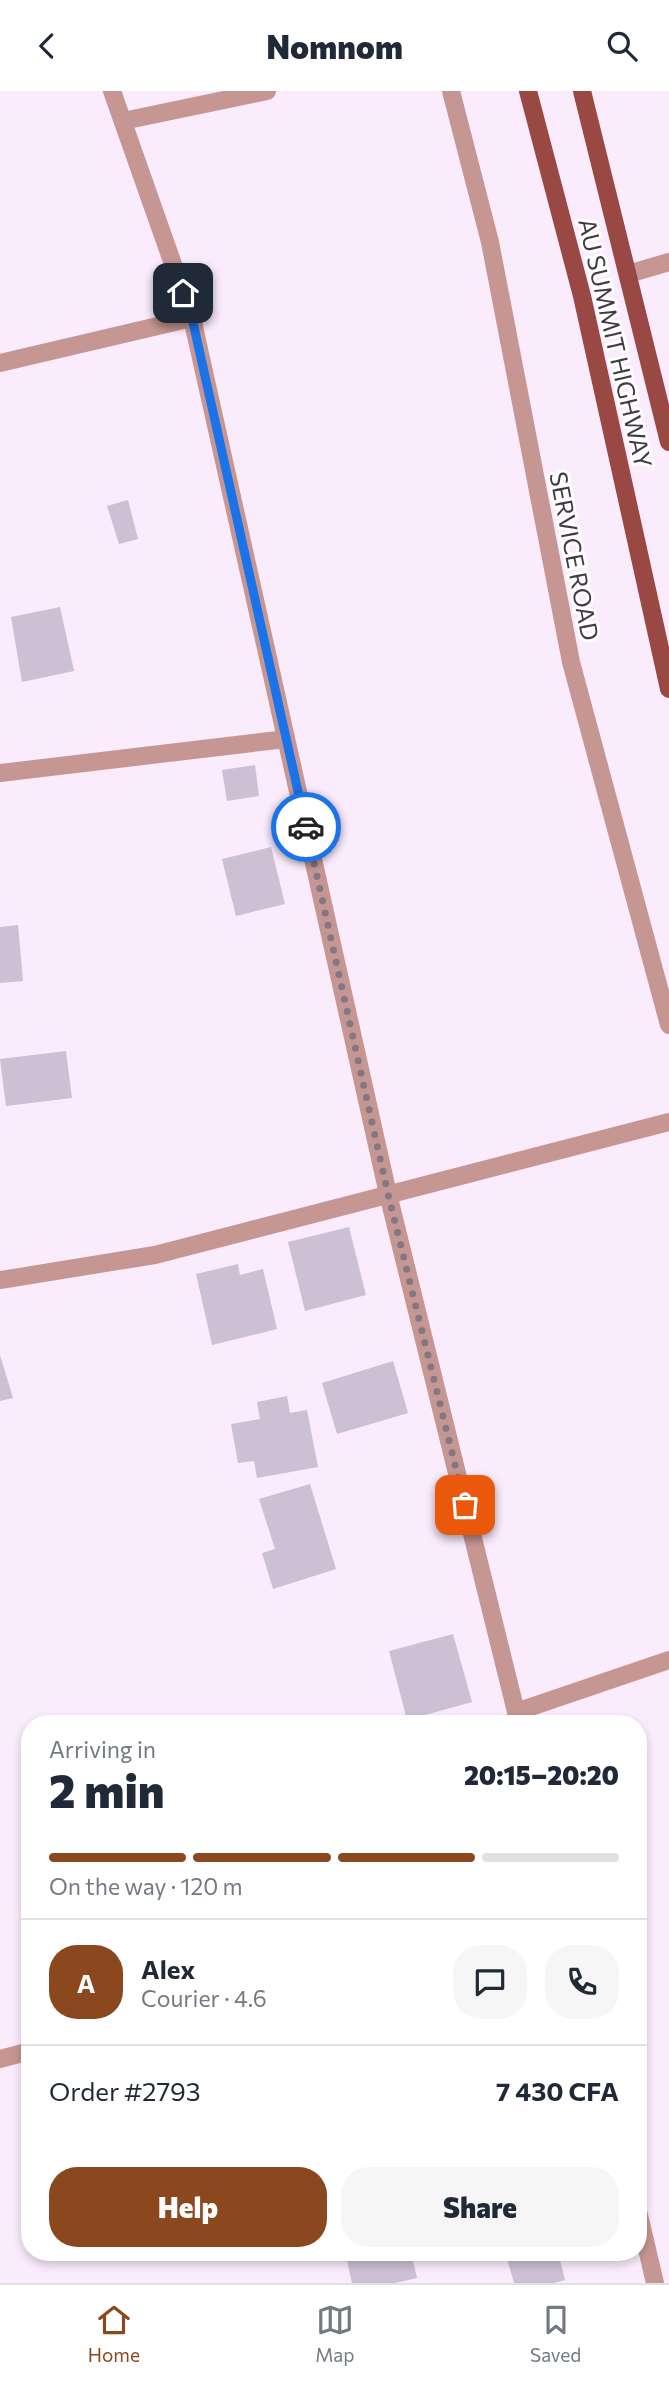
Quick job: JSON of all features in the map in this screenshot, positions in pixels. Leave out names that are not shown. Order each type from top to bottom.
[{"type":"main road","name":"AU SUMMIT HIGHWAY","points":[[528,91],[582,296],[669,689]]},
{"type":"main road","name":"AU SUMMIT HIGHWAY","points":[[582,91],[669,442]]},
{"type":"street","points":[[113,91],[192,318],[388,1194],[516,1715]]},
{"type":"street","points":[[123,121],[267,91]]},
{"type":"street","name":"SERVICE ROAD","points":[[451,91],[491,242],[570,662],[669,1025]]},
{"type":"street","points":[[628,274],[669,262]]},
{"type":"street","points":[[0,363],[192,318]]},
{"type":"street","points":[[0,773],[286,740]]},
{"type":"street","points":[[0,1280],[155,1255],[669,1122]]},
{"type":"street","points":[[525,1715],[669,1660]]},
{"type":"street","points":[[0,2059],[21,2053]]},
{"type":"street","points":[[647,2249],[655,2283]]},
{"type":"building","points":[[128,500],[138,539],[119,544],[107,506]]},
{"type":"building","points":[[60,607],[74,671],[22,682],[11,617]]},
{"type":"building","points":[[255,765],[259,796],[227,801],[222,770]]},
{"type":"building","points":[[271,847],[285,904],[236,916],[222,859]]},
{"type":"building","points":[[18,925],[23,981],[0,983],[0,927]]},
{"type":"building","points":[[66,1051],[72,1098],[6,1106],[0,1059]]},
{"type":"building","points":[[349,1227],[366,1295],[305,1311],[288,1242]]},
{"type":"building","points":[[238,1264],[240,1275],[263,1269],[277,1329],[212,1345],[196,1274]]},
{"type":"building","points":[[0,1355],[13,1398],[0,1401]]},
{"type":"building","points":[[393,1361],[408,1413],[337,1434],[322,1383]]},
{"type":"building","points":[[287,1396],[290,1413],[307,1410],[318,1467],[257,1478],[254,1461],[238,1463],[231,1424],[260,1419],[257,1402]]},
{"type":"building","points":[[310,1484],[336,1569],[273,1589],[262,1553],[275,1549],[259,1499]]},
{"type":"building","points":[[453,1634],[472,1702],[425,1715],[406,1715],[389,1651]]},
{"type":"building","points":[[347,2261],[413,2261],[417,2278],[395,2283],[352,2283]]},
{"type":"building","points":[[508,2261],[560,2261],[565,2280],[554,2283],[514,2283]]},
{"type":"way so far","points":[[306,827],[388,1194],[465,1505]]},
{"type":"route","points":[[183,293],[192,318],[306,827]]}]
